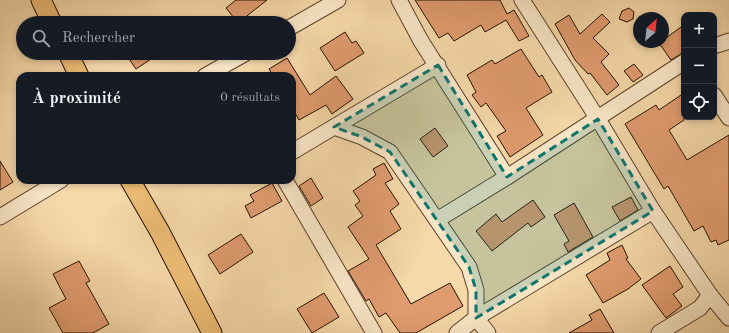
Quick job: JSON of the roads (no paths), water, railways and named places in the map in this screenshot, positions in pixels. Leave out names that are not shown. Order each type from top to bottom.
[{"type":"main road","points":[[41,0],[49,16]]},
{"type":"main road","points":[[71,60],[77,72]]},
{"type":"main road","points":[[132,184],[160,232],[212,333]]},
{"type":"street","points":[[296,24],[337,0]]},
{"type":"street","points":[[399,0],[421,41],[438,65],[507,177]]},
{"type":"street","points":[[522,0],[598,119],[653,211],[710,295],[729,318]]},
{"type":"street","points":[[717,45],[729,41]]},
{"type":"street","points":[[216,72],[235,60]]},
{"type":"street","points":[[437,220],[598,119],[681,64]]},
{"type":"street","points":[[296,150],[438,65]]},
{"type":"street","points":[[717,100],[729,118]]},
{"type":"street","points":[[334,127],[362,137],[390,152],[469,267],[476,290],[476,318],[488,333]]},
{"type":"street","points":[[0,217],[54,184]]},
{"type":"street","points":[[287,184],[374,333]]},
{"type":"street","points":[[457,333],[476,318],[653,211]]},
{"type":"street","points":[[659,333],[700,308],[710,295]]}]
